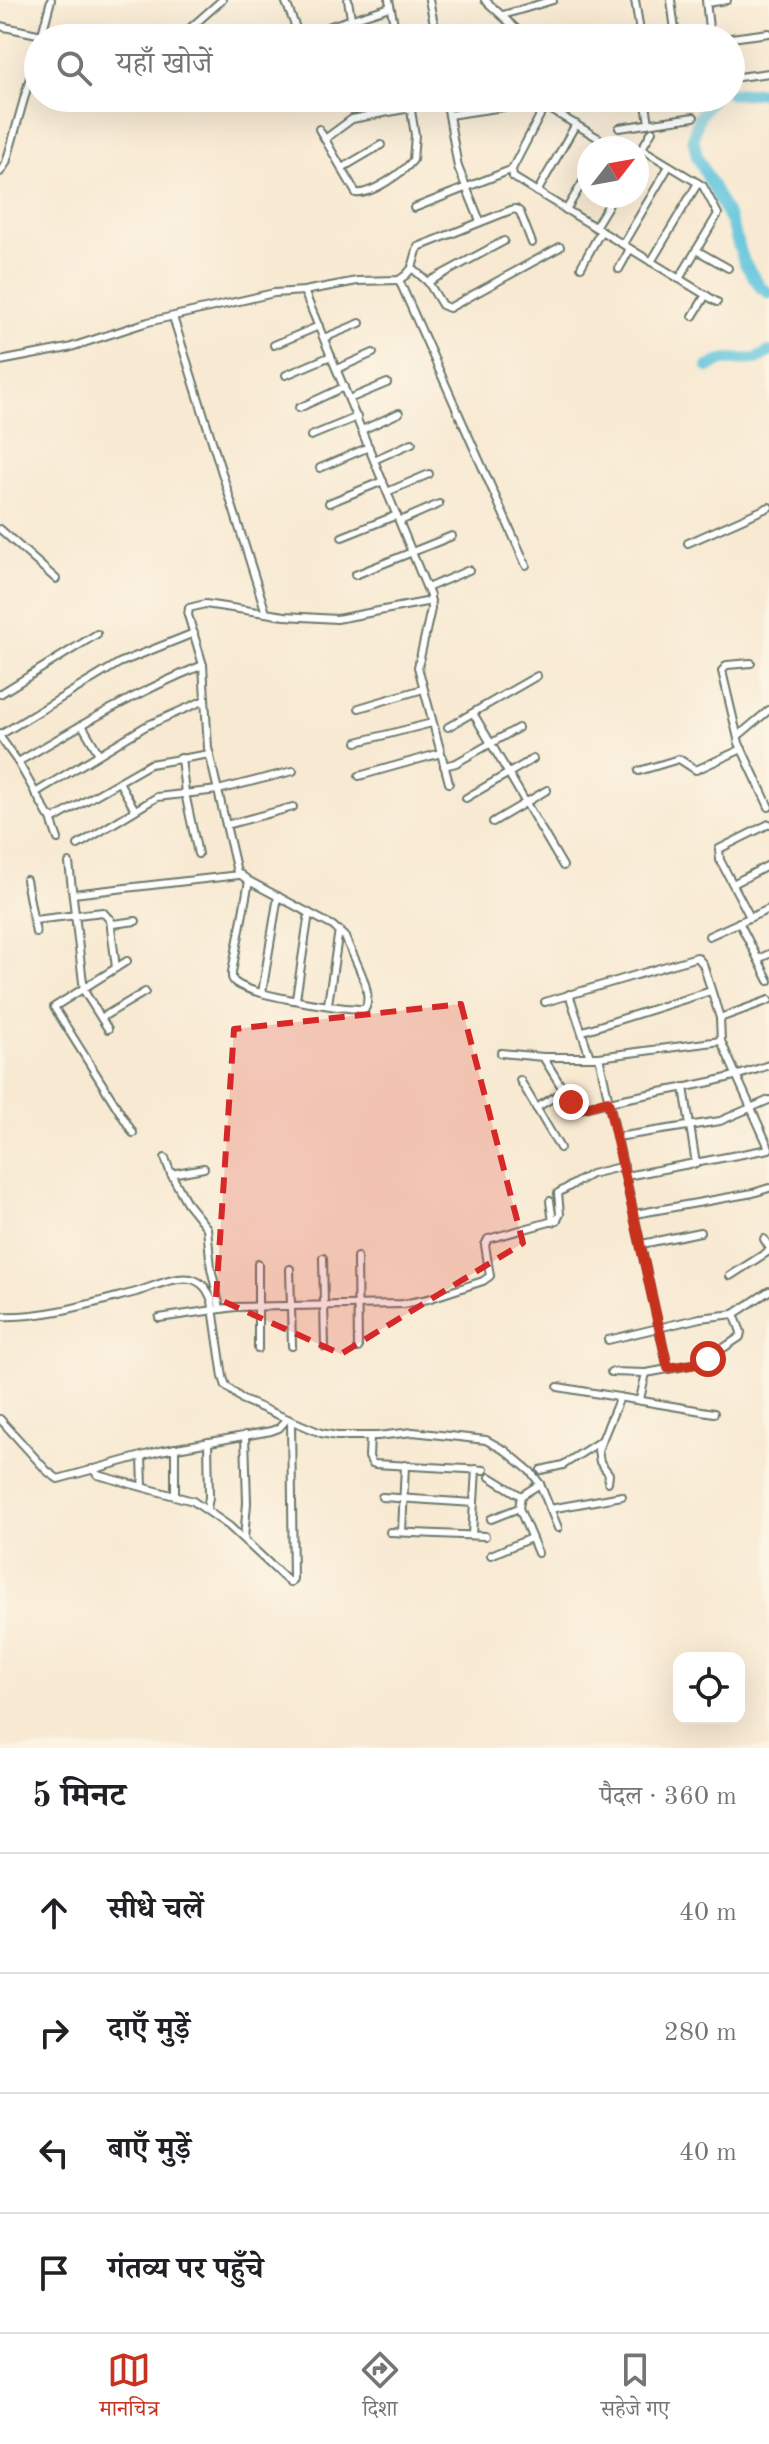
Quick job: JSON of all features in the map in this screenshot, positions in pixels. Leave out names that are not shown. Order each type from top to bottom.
[{"type":"street","points":[[45,24],[51,0]]},
{"type":"street","points":[[195,24],[222,0]]},
{"type":"street","points":[[285,0],[295,24]]},
{"type":"street","points":[[348,0],[351,18]]},
{"type":"street","points":[[429,0],[434,24]]},
{"type":"street","points":[[485,0],[512,24]]},
{"type":"street","points":[[503,15],[553,0]]},
{"type":"street","points":[[635,0],[639,24]]},
{"type":"street","points":[[671,0],[674,24]]},
{"type":"street","points":[[709,24],[706,2],[727,0]]},
{"type":"street","points":[[335,24],[389,2],[394,24]]},
{"type":"street","points":[[0,26],[24,32]]},
{"type":"street","points":[[745,36],[769,33]]},
{"type":"street","points":[[745,76],[769,73]]},
{"type":"street","points":[[0,172],[6,163],[24,99]]},
{"type":"street","points":[[325,139],[346,123],[388,112]]},
{"type":"street","points":[[319,129],[356,193],[360,194],[408,167],[413,160],[415,135],[411,112]]},
{"type":"street","points":[[448,112],[458,167],[480,221]]},
{"type":"street","points":[[449,115],[470,112]]},
{"type":"street","points":[[542,112],[512,169],[513,177],[717,302]]},
{"type":"street","points":[[555,112],[593,136]]},
{"type":"street","points":[[647,112],[649,123]]},
{"type":"street","points":[[619,128],[694,117]]},
{"type":"street","points":[[537,192],[576,124]]},
{"type":"street","points":[[649,136],[652,131]]},
{"type":"street","points":[[342,168],[381,145]]},
{"type":"street","points":[[649,153],[703,186],[718,214],[679,279]]},
{"type":"street","points":[[623,244],[669,166]]},
{"type":"street","points":[[414,208],[508,171]]},
{"type":"street","points":[[651,262],[698,183]]},
{"type":"street","points":[[566,210],[577,192]]},
{"type":"street","points":[[581,267],[608,208]]},
{"type":"street","points":[[0,361],[68,348],[122,329],[274,293],[357,281],[399,280],[412,268],[418,247],[516,209],[532,243]]},
{"type":"street","points":[[428,282],[504,241]]},
{"type":"street","points":[[412,268],[428,282],[442,305],[449,308],[560,247]]},
{"type":"street","points":[[619,269],[630,249]]},
{"type":"street","points":[[696,250],[728,268]]},
{"type":"street","points":[[399,280],[526,565]]},
{"type":"street","points":[[304,291],[431,601],[418,667],[449,783]]},
{"type":"street","points":[[693,316],[706,295]]},
{"type":"street","points":[[173,317],[266,613]]},
{"type":"street","points":[[324,338],[360,323]]},
{"type":"street","points":[[274,345],[319,326]]},
{"type":"street","points":[[337,369],[373,353]]},
{"type":"street","points":[[286,375],[331,356]]},
{"type":"street","points":[[349,399],[387,383]]},
{"type":"street","points":[[299,408],[344,387]]},
{"type":"street","points":[[362,430],[399,413]]},
{"type":"street","points":[[311,436],[357,417]]},
{"type":"street","points":[[374,460],[412,443]]},
{"type":"street","points":[[320,468],[369,447]]},
{"type":"street","points":[[387,492],[429,474]]},
{"type":"street","points":[[329,503],[383,481]]},
{"type":"street","points":[[342,537],[439,504]]},
{"type":"street","points":[[688,543],[769,507]]},
{"type":"street","points":[[0,529],[56,579]]},
{"type":"street","points":[[355,575],[452,536]]},
{"type":"street","points":[[427,588],[469,570]]},
{"type":"street","points":[[249,881],[232,976],[237,984],[262,993],[365,1009],[369,999],[366,987],[345,937],[339,930],[239,875],[235,866],[210,754],[203,665],[188,615],[189,608],[196,605],[337,619],[431,601]]},
{"type":"street","points":[[58,839],[51,819],[0,736],[119,663],[194,633]]},
{"type":"street","points":[[0,694],[97,634]]},
{"type":"street","points":[[751,663],[727,665],[722,671],[742,749],[769,807]]},
{"type":"street","points":[[18,762],[160,682],[203,665]]},
{"type":"street","points":[[448,727],[537,676]]},
{"type":"street","points":[[359,708],[423,689]]},
{"type":"street","points":[[35,793],[146,726],[205,700]]},
{"type":"street","points":[[738,736],[769,710]]},
{"type":"street","points":[[473,713],[563,866]]},
{"type":"street","points":[[357,742],[432,723]]},
{"type":"street","points":[[82,725],[99,754]]},
{"type":"street","points":[[444,766],[456,763],[518,728]]},
{"type":"street","points":[[639,771],[679,759],[696,770],[742,749]]},
{"type":"street","points":[[359,776],[441,753]]},
{"type":"street","points":[[51,819],[59,818],[150,764],[210,754]]},
{"type":"street","points":[[181,758],[198,854]]},
{"type":"street","points":[[466,798],[533,759]]},
{"type":"street","points":[[78,845],[157,797],[218,790],[293,771]]},
{"type":"street","points":[[119,782],[135,810]]},
{"type":"street","points":[[493,822],[547,790]]},
{"type":"street","points":[[226,825],[293,807]]},
{"type":"street","points":[[750,917],[720,860],[719,849],[769,824]]},
{"type":"street","points":[[69,863],[84,989],[108,1029]]},
{"type":"street","points":[[733,884],[769,865]]},
{"type":"street","points":[[73,894],[239,875]]},
{"type":"street","points":[[26,880],[36,933]]},
{"type":"street","points":[[262,993],[278,896]]},
{"type":"street","points":[[709,936],[769,909]]},
{"type":"street","points":[[34,920],[103,912],[113,924],[136,921]]},
{"type":"street","points":[[296,999],[309,913]]},
{"type":"street","points":[[110,919],[116,968]]},
{"type":"street","points":[[739,922],[769,981]]},
{"type":"street","points":[[328,1004],[339,930]]},
{"type":"street","points":[[758,959],[769,954]]},
{"type":"street","points":[[545,1002],[697,957],[703,964],[720,1018],[721,1041],[767,1138],[769,1149],[626,1176]]},
{"type":"street","points":[[127,961],[54,1007],[133,1133]]},
{"type":"street","points":[[583,1031],[711,991]]},
{"type":"street","points":[[101,1018],[145,992]]},
{"type":"street","points":[[569,994],[590,1057]]},
{"type":"street","points":[[720,1018],[769,1000]]},
{"type":"street","points":[[501,1053],[599,1057],[721,1041]]},
{"type":"street","points":[[543,1057],[573,1106],[579,1109],[738,1077],[769,1065]]},
{"type":"street","points":[[599,1057],[668,1368]]},
{"type":"street","points":[[520,1080],[560,1148]]},
{"type":"street","points":[[684,1087],[696,1164]]},
{"type":"street","points":[[536,1108],[564,1091]]},
{"type":"street","points":[[617,1137],[720,1121],[769,1100]]},
{"type":"street","points":[[165,1158],[187,1203],[207,1228],[226,1386],[243,1400],[321,1433],[370,1436],[413,1432],[486,1440],[523,1464],[540,1484],[558,1528]]},
{"type":"street","points":[[159,1318],[217,1309],[417,1302],[483,1281],[491,1272],[485,1245],[488,1239],[553,1222],[560,1214],[558,1193],[591,1174],[624,1166]]},
{"type":"street","points":[[171,1174],[204,1168]]},
{"type":"street","points":[[635,1214],[769,1188]]},
{"type":"street","points":[[550,1201],[553,1222]]},
{"type":"street","points":[[642,1244],[700,1232]]},
{"type":"street","points":[[730,1276],[769,1249],[764,1239]]},
{"type":"street","points":[[357,1257],[358,1348]]},
{"type":"street","points":[[323,1258],[325,1347]]},
{"type":"street","points":[[258,1264],[258,1349]]},
{"type":"street","points":[[290,1269],[292,1346]]},
{"type":"street","points":[[0,1316],[58,1310],[178,1279],[200,1282],[208,1290],[217,1309]]},
{"type":"street","points":[[608,1340],[700,1318],[734,1314],[769,1291]]},
{"type":"street","points":[[611,1372],[646,1373],[701,1363],[740,1337],[734,1314]]},
{"type":"street","points":[[640,1399],[646,1373]]},
{"type":"street","points":[[558,1387],[714,1413]]},
{"type":"street","points":[[608,1482],[609,1474],[600,1462],[598,1450],[620,1397]]},
{"type":"street","points":[[0,1419],[52,1476],[65,1478],[175,1448],[279,1428],[289,1420]]},
{"type":"street","points":[[92,1469],[98,1475],[193,1501],[244,1539],[287,1583],[292,1582],[289,1420]]},
{"type":"street","points":[[244,1539],[247,1503],[245,1435]]},
{"type":"street","points":[[370,1436],[369,1457],[372,1463],[480,1469],[472,1535]]},
{"type":"street","points":[[541,1470],[563,1465],[602,1440]]},
{"type":"street","points":[[207,1509],[208,1442]]},
{"type":"street","points":[[175,1448],[175,1495]]},
{"type":"street","points":[[142,1456],[143,1486]]},
{"type":"street","points":[[402,1532],[405,1465]]},
{"type":"street","points":[[490,1477],[521,1496]]},
{"type":"street","points":[[538,1553],[519,1508],[521,1496],[540,1484]]},
{"type":"street","points":[[550,1509],[622,1496]]},
{"type":"street","points":[[382,1497],[474,1503]]},
{"type":"street","points":[[491,1519],[519,1508]]},
{"type":"street","points":[[390,1532],[485,1536]]},
{"type":"street","points":[[491,1555],[531,1538]]},
{"type":"highlighted area","points":[[461,1004],[523,1243],[341,1354],[216,1298],[234,1029]]},
{"type":"waterway","points":[[745,93],[769,92]]},
{"type":"waterway","points":[[702,112],[693,138],[697,156],[731,223],[744,262],[761,288],[769,293]]},
{"type":"waterway","points":[[708,367],[723,360],[756,359],[769,352]]},
{"type":"route","points":[[571,1102],[579,1109],[608,1101],[668,1368],[708,1359]]}]
